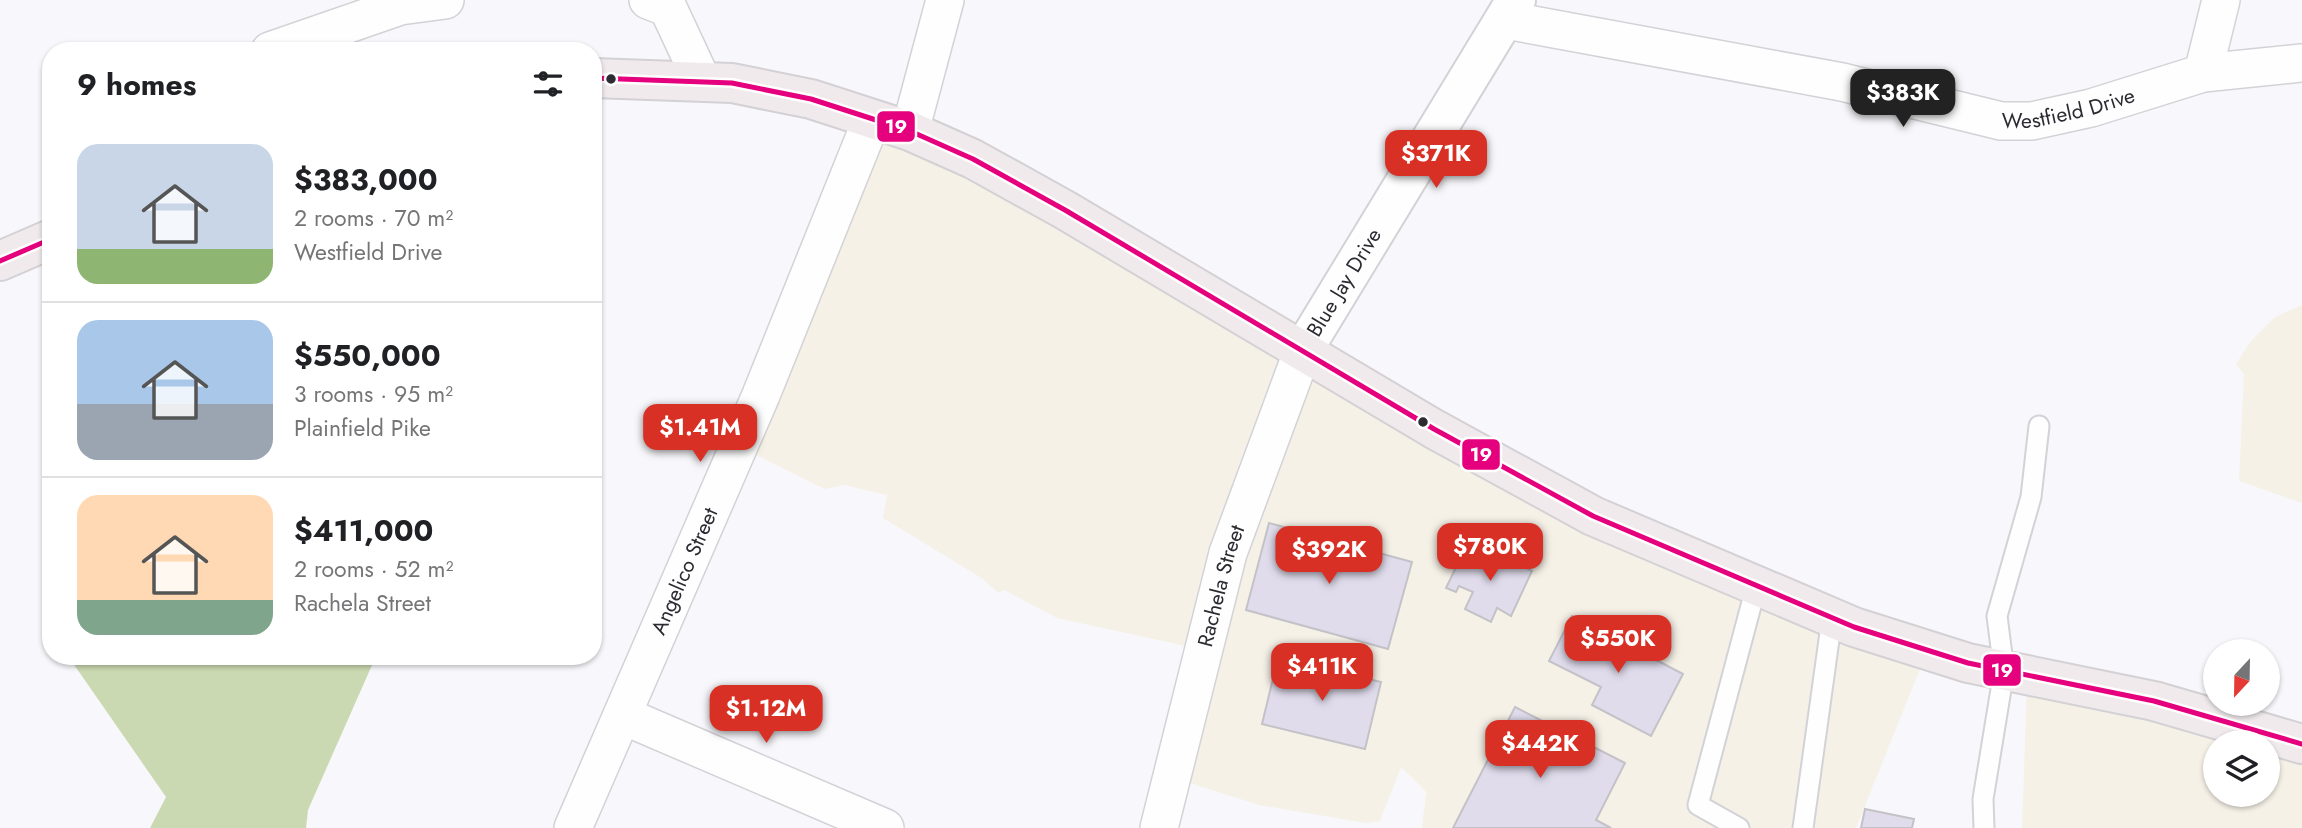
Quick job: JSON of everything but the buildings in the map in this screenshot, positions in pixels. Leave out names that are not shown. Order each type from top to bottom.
[{"type":"main road","points":[[602,78],[732,83],[811,99],[910,131],[972,159],[1065,210],[1434,429],[1593,516],[1832,618],[1955,659],[2154,701],[2302,744]]},
{"type":"main road","points":[[0,261],[42,243]]},
{"type":"street","points":[[296,42],[400,6],[445,0]]},
{"type":"street","points":[[648,0],[668,8],[702,81]]},
{"type":"street","points":[[910,131],[945,0]]},
{"type":"street","points":[[2203,73],[2221,0]]},
{"type":"street","name":"Westfield Drive","points":[[1511,10],[1842,82],[2001,121],[2032,121],[2091,108],[2203,73],[2302,63]]},
{"type":"street","name":"Blue Jay Drive","points":[[1303,350],[1511,10]]},
{"type":"street","name":"Angelico Street","points":[[573,828],[624,716],[761,395],[872,119]]},
{"type":"street","name":"Rachela Street","points":[[1159,828],[1228,553],[1303,350]]},
{"type":"street","points":[[624,716],[885,828]]},
{"type":"lane","points":[[1984,828],[1983,799],[2004,671],[1997,616],[2031,497],[2039,426]]},
{"type":"lane","points":[[1739,828],[1698,805],[1756,587]]},
{"type":"lane","points":[[1803,828],[1832,618]]},
{"type":"shaded area","points":[[885,125],[1575,512],[1924,659],[1856,828],[1422,828],[1426,792],[1401,767],[1380,821],[1366,823],[1259,805],[1174,778],[1195,648],[1057,618],[1004,590],[998,593],[983,579],[883,518],[887,495],[844,485],[825,489],[740,447]]},
{"type":"shaded area","points":[[2302,305],[2302,503],[2239,481],[2244,374],[2236,364],[2251,341],[2275,317]]},
{"type":"shaded area","points":[[2027,682],[2259,730],[2203,730],[2203,807],[2280,807],[2280,734],[2302,739],[2302,828],[2022,828]]},
{"type":"green space","points":[[74,665],[372,665],[308,810],[306,828],[150,828],[166,797]]},
{"type":"transit line","name":"19","points":[[602,78],[732,83],[811,99],[910,131],[973,159],[1065,210],[1434,429],[1593,516],[1854,627],[1968,663],[2154,701],[2302,744]]},
{"type":"transit line","name":"19","points":[[0,261],[42,243]]}]
